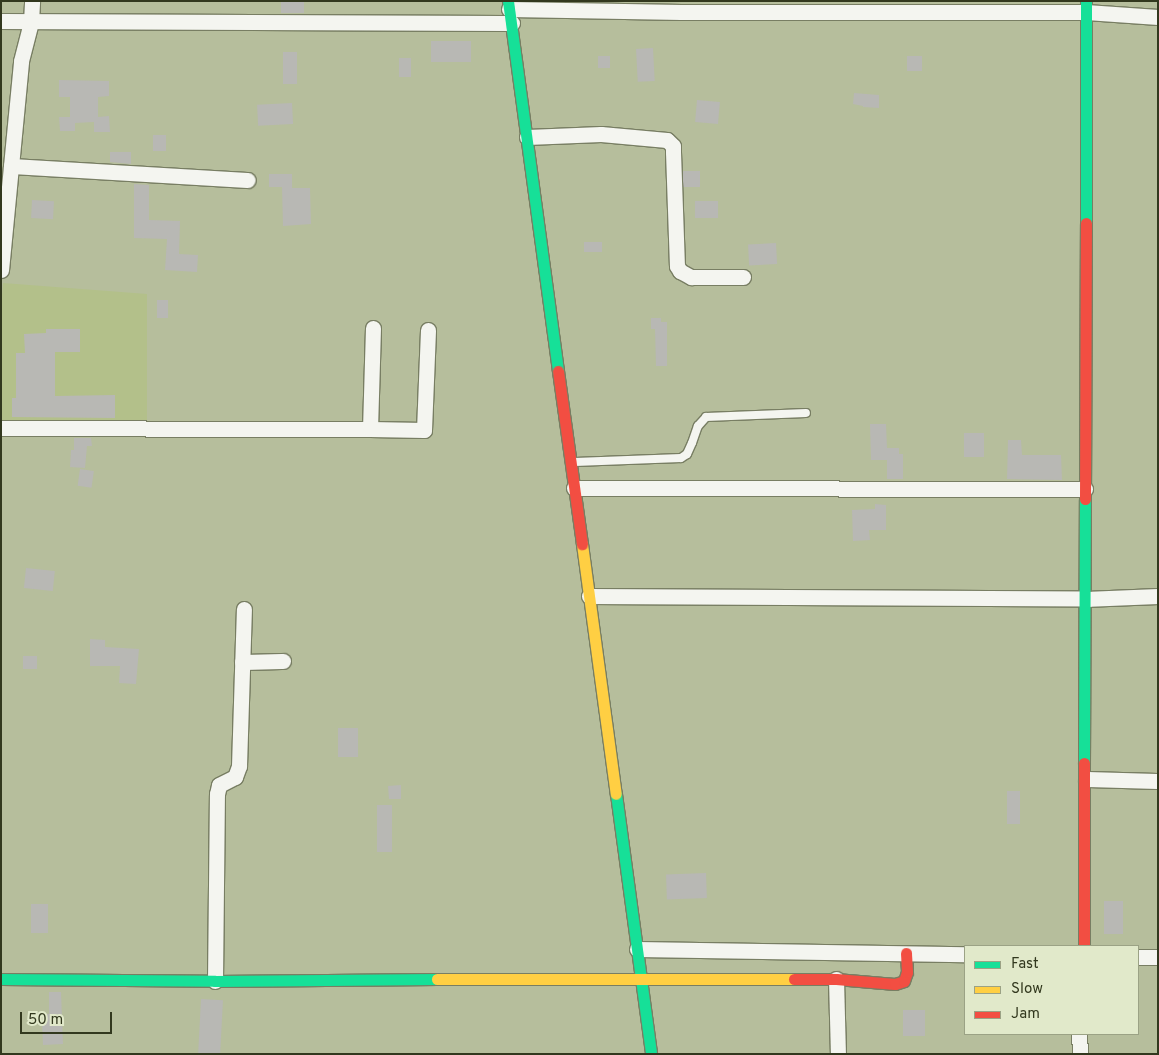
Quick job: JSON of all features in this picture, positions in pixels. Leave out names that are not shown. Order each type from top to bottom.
[{"type":"main road","points":[[1084,945],[1087,599],[1085,489],[1086,7]]},
{"type":"main road","points":[[510,11],[651,1054]]},
{"type":"main road","points":[[1,980],[215,981],[641,978],[836,979],[895,984],[904,981],[907,972],[906,953]]},
{"type":"street","points":[[1,270],[21,61],[31,22],[32,1]]},
{"type":"street","points":[[1,21],[31,22],[681,7],[1086,7],[1158,17]]},
{"type":"street","points":[[527,137],[601,134],[668,140],[673,146],[674,152],[677,266],[680,271],[691,277],[744,277]]},
{"type":"street","points":[[11,166],[248,180]]},
{"type":"street","points":[[370,428],[373,328]]},
{"type":"street","points":[[1,428],[370,428],[424,430],[428,330]]},
{"type":"street","points":[[574,488],[1085,489]]},
{"type":"street","points":[[589,596],[1087,599],[1158,596]]},
{"type":"street","points":[[215,981],[217,794],[219,785],[235,777],[239,766],[244,608]]},
{"type":"street","points":[[242,662],[283,661]]},
{"type":"street","points":[[1086,779],[1158,781]]},
{"type":"street","points":[[637,949],[964,954]]},
{"type":"street","points":[[1139,957],[1158,957]]},
{"type":"street","points":[[836,979],[838,1054]]},
{"type":"street","points":[[1079,1035],[1080,1054]]},
{"type":"lane","points":[[571,462],[682,458],[687,454],[698,426],[706,417],[806,413]]},
{"type":"shaded area","points":[[3,283],[147,294],[147,422],[1,421],[1,307]]},
{"type":"building","points":[[281,1],[304,1],[304,13],[281,13]]},
{"type":"building","points":[[431,41],[471,41],[471,62],[431,62]]},
{"type":"building","points":[[653,48],[655,81],[638,82],[636,49]]},
{"type":"building","points":[[283,52],[297,52],[297,84],[283,84]]},
{"type":"building","points":[[598,56],[610,56],[610,68],[598,68]]},
{"type":"building","points":[[907,56],[922,56],[922,71],[907,71]]},
{"type":"building","points":[[399,58],[411,58],[411,77],[399,77]]},
{"type":"building","points":[[59,80],[109,81],[109,96],[98,97],[98,117],[109,116],[110,132],[94,132],[94,122],[75,123],[75,131],[60,131],[59,117],[70,117],[70,97],[59,97]]},
{"type":"building","points":[[854,93],[879,95],[879,108],[853,104]]},
{"type":"building","points":[[697,100],[720,102],[718,124],[695,122]]},
{"type":"building","points":[[292,103],[293,124],[258,126],[257,105]]},
{"type":"building","points":[[153,135],[166,135],[166,151],[153,151]]},
{"type":"building","points":[[110,152],[131,152],[131,164],[110,162]]},
{"type":"building","points":[[683,171],[700,171],[700,187],[683,187]]},
{"type":"building","points":[[269,174],[292,174],[292,188],[310,188],[311,224],[283,226],[282,187],[269,187]]},
{"type":"building","points":[[134,184],[149,185],[149,220],[180,221],[179,254],[198,255],[197,272],[165,270],[167,239],[134,238]]},
{"type":"building","points":[[32,200],[54,201],[53,219],[31,218]]},
{"type":"building","points":[[695,201],[718,201],[718,218],[695,218]]},
{"type":"building","points":[[584,242],[602,242],[602,252],[584,252]]},
{"type":"building","points":[[776,243],[777,264],[749,265],[748,244]]},
{"type":"building","points":[[157,300],[168,300],[168,318],[157,318]]},
{"type":"building","points":[[651,318],[661,318],[661,322],[667,322],[667,366],[656,366],[655,329],[651,329]]},
{"type":"building","points":[[46,329],[80,329],[80,352],[55,352],[55,396],[115,395],[115,418],[12,417],[12,398],[16,398],[16,353],[25,353],[24,334],[46,333]]},
{"type":"building","points":[[870,424],[886,424],[887,448],[899,448],[899,454],[903,454],[903,479],[887,479],[887,460],[871,460]]},
{"type":"building","points":[[964,433],[984,433],[984,457],[964,457]]},
{"type":"building","points":[[74,438],[91,438],[92,446],[87,446],[85,468],[70,467],[71,450],[74,450]]},
{"type":"building","points":[[1008,440],[1021,440],[1022,455],[1061,455],[1062,480],[1007,479]]},
{"type":"building","points":[[80,469],[94,471],[91,488],[78,486]]},
{"type":"building","points":[[875,504],[886,505],[886,530],[869,530],[870,540],[853,541],[852,510],[875,509]]},
{"type":"building","points":[[26,568],[55,571],[53,591],[24,588]]},
{"type":"building","points":[[90,639],[105,640],[105,647],[139,649],[136,684],[119,683],[120,666],[90,666]]},
{"type":"building","points":[[23,656],[37,656],[37,669],[23,669]]},
{"type":"building","points":[[338,728],[358,728],[358,757],[338,757]]},
{"type":"building","points":[[401,785],[401,799],[389,799],[388,786]]},
{"type":"building","points":[[1007,791],[1020,791],[1020,824],[1007,824]]},
{"type":"building","points":[[377,805],[392,805],[392,852],[377,852]]},
{"type":"building","points":[[706,873],[707,898],[667,899],[666,874]]},
{"type":"building","points":[[1104,901],[1123,901],[1123,934],[1104,934]]},
{"type":"building","points":[[31,904],[48,904],[48,933],[31,933]]},
{"type":"building","points":[[49,992],[61,992],[63,1044],[43,1045],[42,1023],[44,1023],[44,1014],[49,1014]]},
{"type":"building","points":[[201,999],[223,1000],[220,1054],[198,1054]]},
{"type":"building","points":[[903,1010],[925,1010],[925,1036],[903,1036]]},
{"type":"traffic: fast","points":[[508,1],[558,371]]},
{"type":"traffic: fast","points":[[1086,1],[1086,223]]},
{"type":"traffic: fast","points":[[1084,763],[1085,499]]},
{"type":"traffic: fast","points":[[616,794],[651,1054]]},
{"type":"traffic: fast","points":[[1,979],[215,981],[437,979]]},
{"type":"traffic: slow","points":[[582,544],[616,794]]},
{"type":"traffic: slow","points":[[437,979],[794,979]]},
{"type":"traffic: jam","points":[[1085,499],[1086,223]]},
{"type":"traffic: jam","points":[[558,371],[582,544]]},
{"type":"traffic: jam","points":[[1084,763],[1084,945]]},
{"type":"traffic: jam","points":[[794,979],[836,979],[895,984],[904,981],[907,972],[906,953]]}]
